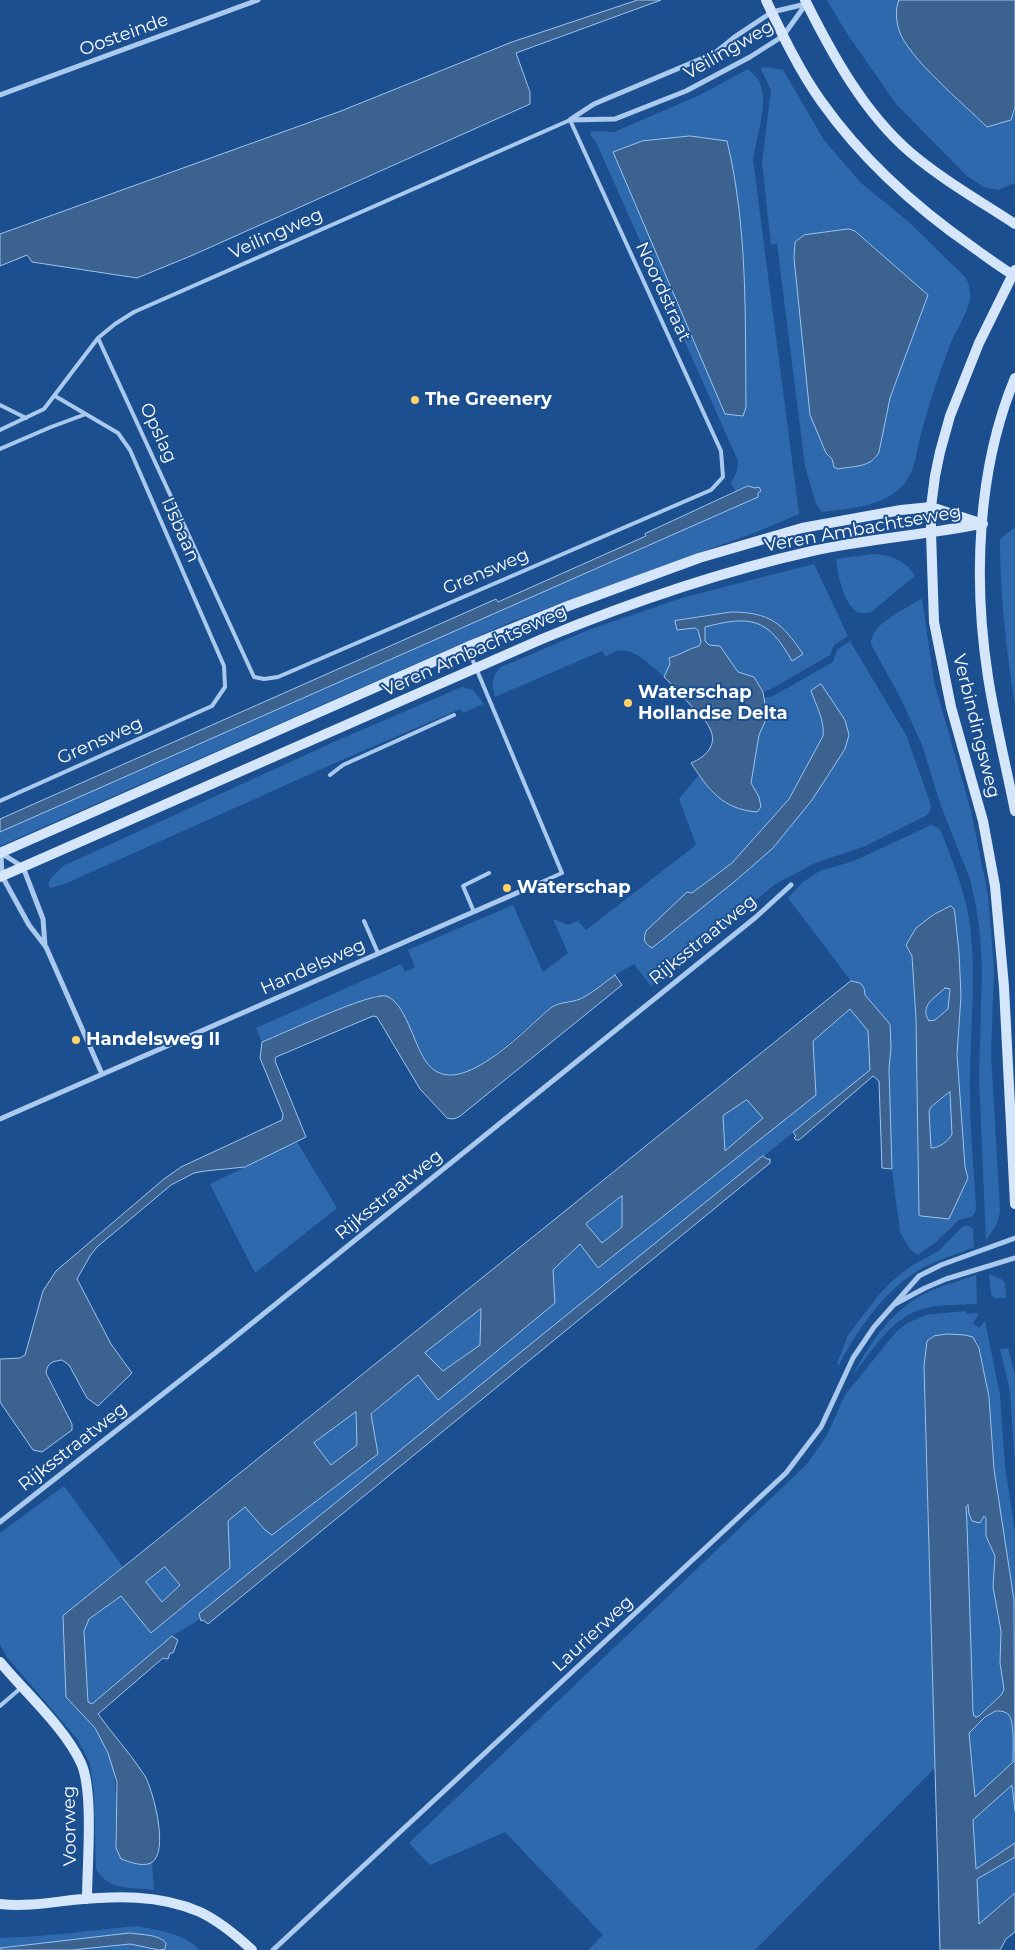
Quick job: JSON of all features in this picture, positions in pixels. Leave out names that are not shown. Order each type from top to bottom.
[{"type":"main road","points":[[766,0],[783,36],[819,99],[837,123],[886,178],[922,210],[1014,274]]},
{"type":"main road","points":[[808,1],[837,58],[859,94],[885,126],[910,152],[943,178],[1015,224]]},
{"type":"main road","name":"Verbindingsweg","points":[[1014,274],[979,343],[950,416],[940,452],[931,507],[931,533],[934,622],[951,707],[983,821],[995,886],[1004,987],[1015,1204]]},
{"type":"main road","name":"Verbindingsweg","points":[[1015,378],[998,423],[989,459],[981,565],[982,620],[988,676],[1015,811]]},
{"type":"main road","name":"Veren Ambachtseweg","points":[[0,853],[467,647],[568,606],[699,558],[809,526],[858,516],[931,507],[983,524]]},
{"type":"main road","name":"Veren Ambachtseweg","points":[[1,876],[599,615],[760,563],[849,544],[983,524]]},
{"type":"main road","name":"Voorweg","points":[[0,1662],[68,1741],[82,1763],[88,1804],[87,1899]]},
{"type":"main road","points":[[0,1904],[29,1904],[121,1896],[158,1900],[201,1912],[232,1933],[252,1950]]},
{"type":"street","name":"Oosteinde","points":[[0,95],[258,0]]},
{"type":"street","name":"Veilingweg","points":[[570,120],[594,104],[715,53],[736,36],[772,12],[808,1]]},
{"type":"street","name":"Veilingweg","points":[[570,120],[615,119],[686,91],[750,57],[783,36],[808,1]]},
{"type":"street","points":[[0,853],[23,867],[43,919],[46,947]]},
{"type":"street","points":[[0,853],[1,876],[29,925],[46,947],[102,1074]]},
{"type":"street","name":"Rijksstraatweg","points":[[0,1522],[368,1230],[756,917],[791,884]]},
{"type":"street","name":"Handelsweg","points":[[0,1119],[534,885]]},
{"type":"street","name":"Laurierweg","points":[[273,1950],[786,1473],[821,1427],[853,1358],[890,1307],[919,1276],[941,1265],[1015,1238]]},
{"type":"street","name":"Laurierweg","points":[[890,1307],[946,1279],[1015,1258]]},
{"type":"lane","name":"Veilingweg","points":[[0,430],[44,408],[98,338],[114,324],[134,312],[570,120]]},
{"type":"lane","name":"Noordstraat","points":[[570,120],[721,451],[723,477]]},
{"type":"lane","name":"Opslag","points":[[98,338],[254,677]]},
{"type":"lane","name":"IJsbaan","points":[[55,396],[118,433],[130,450],[224,666],[225,687],[212,706]]},
{"type":"lane","points":[[0,405],[26,418]]},
{"type":"lane","points":[[0,449],[86,414]]},
{"type":"lane","name":"Grensweg","points":[[254,677],[264,679],[278,677],[711,490],[723,477]]},
{"type":"lane","points":[[467,647],[562,873],[534,885]]},
{"type":"lane","name":"Grensweg","points":[[0,801],[212,706]]},
{"type":"lane","points":[[330,775],[343,765],[454,715]]},
{"type":"lane","points":[[474,912],[463,886],[489,873]]},
{"type":"lane","points":[[364,921],[378,953]]},
{"type":"lane","points":[[0,1706],[22,1687]]},
{"type":"shaded area","points":[[638,0],[661,0],[516,53],[530,92],[530,104],[193,255],[137,278],[32,262],[27,255],[0,266],[0,234],[341,111],[512,42]]},
{"type":"shaded area","points":[[827,0],[899,0],[897,18],[899,30],[904,41],[924,67],[987,127],[1011,120],[1015,107],[1015,183],[998,190],[984,187],[967,176],[896,104],[846,32]]},
{"type":"shaded area","points":[[899,0],[1015,0],[1015,107],[1011,120],[987,127],[924,67],[904,41],[899,30],[896,15]]},
{"type":"shaded area","points":[[764,67],[783,70],[824,140],[861,183],[910,223],[966,278],[970,289],[970,300],[936,383],[910,474],[904,484],[892,495],[863,506],[822,512],[816,504],[805,466],[777,244],[771,245],[762,163],[771,90],[761,69]],"holes":[[[849,229],[856,231],[928,295],[890,398],[879,452],[875,459],[834,467],[794,258],[795,242],[804,235]]]},
{"type":"shaded area","points":[[748,69],[758,80],[762,89],[763,109],[753,160],[799,514],[759,531],[513,621],[0,846],[0,832],[757,497],[755,488],[748,486],[735,491],[731,483],[737,471],[738,461],[596,142],[590,135],[592,131],[614,132],[700,95]],"holes":[[[690,136],[727,141],[739,207],[744,273],[746,407],[742,416],[737,414],[642,141]]]},
{"type":"shaded area","points":[[690,136],[727,141],[734,174],[739,207],[744,273],[746,407],[743,416],[725,414],[613,152],[642,141]]},
{"type":"shaded area","points":[[849,229],[855,231],[928,295],[890,398],[879,452],[876,457],[866,464],[838,469],[834,467],[832,459],[826,453],[810,415],[794,258],[795,242],[804,235]]},
{"type":"shaded area","points":[[748,486],[759,487],[761,491],[758,493],[758,497],[0,832],[0,819],[496,599],[498,602],[646,536],[645,534]]},
{"type":"shaded area","points":[[1015,527],[1015,705],[1004,622],[1000,539]]},
{"type":"shaded area","points":[[873,554],[897,559],[907,566],[915,576],[871,612],[862,613],[855,610],[849,604],[845,596],[841,586],[836,559]]},
{"type":"shaded area","points":[[814,564],[848,636],[834,645],[830,655],[771,689],[763,692],[754,677],[738,672],[720,646],[709,645],[705,641],[705,626],[740,621],[757,623],[772,632],[787,647],[803,654],[768,618],[759,614],[736,612],[676,621],[677,630],[695,628],[698,630],[701,642],[699,646],[669,658],[670,664],[664,677],[637,655],[622,651],[614,652],[606,657],[602,651],[495,697],[493,681],[495,674],[501,667],[591,629],[685,597]]},
{"type":"shaded area","points":[[922,598],[934,682],[971,811],[988,895],[994,969],[991,1055],[1000,1211],[997,1224],[986,1240],[979,1078],[982,972],[976,906],[970,879],[941,806],[922,745],[902,701],[871,644],[877,629],[883,623]]},
{"type":"shaded area","points":[[731,612],[756,614],[774,621],[788,634],[803,654],[792,661],[775,636],[757,623],[735,621],[705,627],[705,641],[709,645],[720,646],[738,672],[754,677],[763,692],[767,717],[759,735],[751,783],[759,797],[761,807],[757,812],[734,807],[725,802],[711,790],[691,763],[702,757],[709,749],[713,739],[712,733],[708,724],[664,677],[670,664],[669,658],[699,646],[701,642],[698,630],[695,628],[677,630],[675,621]]},
{"type":"shaded area","points":[[850,641],[906,735],[931,805],[927,815],[863,847],[815,863],[774,885],[651,986],[634,964],[583,998],[554,1005],[484,1064],[467,1073],[443,1074],[434,1070],[425,1060],[400,1009],[377,995],[262,1042],[256,1028],[401,964],[405,972],[415,967],[408,950],[513,905],[543,972],[568,953],[553,919],[568,925],[578,921],[586,930],[696,845],[679,799],[699,775],[711,791],[757,812],[761,807],[759,797],[751,783],[759,735],[767,717],[764,698],[773,696],[833,662],[837,650]],"holes":[[[811,691],[849,735],[845,749],[812,800],[773,848],[692,893],[732,863],[789,799],[823,736],[821,719]]]},
{"type":"shaded area","points":[[821,684],[845,720],[849,735],[845,749],[812,800],[773,848],[652,948],[645,941],[646,931],[687,892],[692,893],[732,863],[789,799],[823,736],[821,719],[811,691]]},
{"type":"shaded area","points":[[462,687],[473,690],[484,704],[463,713],[460,709],[67,883],[50,888],[48,884],[51,878],[63,866],[336,741]]},
{"type":"shaded area","points":[[931,825],[940,829],[965,898],[971,930],[973,1001],[970,1108],[976,1208],[975,1213],[971,1217],[959,1220],[935,1243],[917,1255],[910,1249],[900,1232],[892,1169],[889,1069],[891,1047],[890,1024],[865,995],[860,983],[851,981],[788,898],[803,882],[820,871],[854,861]],"holes":[[[954,909],[959,963],[958,1081],[965,1167],[968,1178],[949,1219],[919,1215],[916,1019],[912,956],[906,945],[916,928]]]},
{"type":"shaded area","points":[[951,906],[954,909],[959,952],[961,996],[957,1054],[965,1167],[968,1178],[949,1219],[919,1215],[916,1019],[912,956],[906,945],[916,928],[933,915]],"holes":[[[945,988],[950,989],[948,1009],[935,1020],[929,1021],[926,1015],[927,1006]],[[950,1092],[952,1134],[943,1144],[931,1148],[929,1111],[931,1107]]]},
{"type":"shaded area","points":[[615,975],[622,985],[459,1117],[453,1119],[447,1118],[420,1089],[377,1017],[373,1016],[276,1057],[275,1061],[306,1137],[245,1167],[194,1173],[171,1185],[97,1247],[77,1279],[111,1344],[132,1373],[98,1406],[87,1398],[69,1365],[62,1360],[51,1363],[46,1373],[72,1424],[72,1430],[42,1452],[33,1450],[0,1402],[0,1359],[20,1358],[25,1355],[43,1291],[56,1271],[164,1179],[181,1167],[282,1120],[283,1114],[260,1058],[262,1042],[363,1000],[377,996],[386,996],[399,1006],[425,1060],[438,1072],[454,1075],[472,1070],[490,1059],[552,1007],[580,999]]},
{"type":"shaded area","points":[[851,981],[860,983],[864,988],[865,995],[890,1024],[891,1047],[889,1069],[892,1169],[882,1168],[879,1081],[873,1076],[799,1140],[794,1138],[796,1136],[793,1132],[870,1070],[868,1031],[850,1009],[813,1041],[816,1095],[598,1268],[580,1244],[553,1270],[555,1303],[438,1400],[418,1375],[371,1414],[378,1454],[272,1535],[265,1530],[245,1507],[228,1521],[230,1568],[151,1633],[121,1596],[89,1619],[84,1631],[88,1702],[92,1704],[172,1636],[178,1640],[173,1653],[170,1653],[168,1659],[163,1658],[98,1714],[145,1776],[152,1794],[160,1835],[157,1857],[151,1863],[132,1863],[121,1859],[116,1848],[117,1782],[108,1753],[95,1728],[66,1697],[63,1616]],"holes":[[[747,1100],[763,1118],[725,1151],[723,1116]],[[622,1196],[622,1227],[602,1243],[586,1224]],[[481,1309],[480,1345],[443,1371],[425,1353]],[[356,1412],[357,1445],[331,1465],[314,1443]],[[165,1567],[180,1585],[162,1602],[146,1582]]]},
{"type":"shaded area","points":[[945,988],[950,989],[948,1009],[933,1022],[929,1021],[926,1015],[927,1006]]},
{"type":"shaded area","points":[[851,1009],[868,1031],[870,1070],[200,1614],[200,1619],[172,1636],[92,1705],[88,1702],[84,1631],[89,1619],[121,1596],[152,1632],[230,1568],[228,1521],[245,1506],[265,1530],[272,1535],[378,1454],[371,1415],[418,1375],[438,1400],[553,1270],[581,1243],[598,1268],[815,1095],[813,1041]]},
{"type":"shaded area","points":[[951,1092],[952,1134],[943,1144],[930,1148],[929,1111],[931,1107]]},
{"type":"shaded area","points":[[747,1100],[764,1118],[724,1152],[723,1116]]},
{"type":"shaded area","points":[[297,1142],[337,1208],[255,1273],[210,1184]]},
{"type":"shaded area","points":[[763,1156],[770,1159],[770,1163],[208,1624],[203,1620],[201,1621],[199,1614]]},
{"type":"shaded area","points":[[622,1196],[622,1227],[602,1243],[586,1224]]},
{"type":"shaded area","points":[[964,1226],[969,1226],[973,1229],[974,1247],[924,1267],[898,1286],[864,1323],[839,1365],[837,1364],[848,1335],[878,1296],[891,1282],[911,1266],[939,1251]]},
{"type":"shaded area","points":[[989,1274],[1001,1279],[1005,1283],[1006,1298],[994,1298],[991,1294]]},
{"type":"shaded area","points":[[976,1275],[977,1304],[945,1305],[926,1308],[903,1318],[876,1345],[853,1375],[885,1325],[907,1305],[933,1290]]},
{"type":"shaded area","points":[[482,1308],[480,1345],[443,1371],[425,1353]]},
{"type":"shaded area","points":[[966,1311],[966,1314],[978,1313],[973,1323],[979,1328],[985,1321],[1000,1395],[1005,1466],[1015,1532],[1015,1611],[994,1469],[989,1397],[978,1342],[965,1335],[934,1336],[924,1384],[935,1768],[755,1950],[588,1950],[603,1935],[505,1832],[430,1865],[409,1843],[807,1464],[827,1435],[845,1395],[896,1332],[906,1324],[925,1315]]},
{"type":"shaded area","points":[[948,1334],[973,1337],[979,1348],[989,1397],[994,1469],[1014,1600],[1015,1811],[1012,1785],[973,1820],[976,1869],[1015,1843],[1015,1857],[977,1879],[979,1924],[1015,1893],[1015,1932],[1006,1939],[1000,1950],[940,1950],[924,1366],[927,1341],[934,1336]],"holes":[[[968,1505],[972,1521],[980,1523],[984,1516],[986,1518],[986,1536],[995,1556],[993,1587],[1001,1631],[1000,1663],[1004,1689],[1002,1694],[976,1717],[973,1711],[966,1507]],[[996,1711],[1005,1712],[1010,1717],[1013,1736],[1013,1762],[975,1797],[969,1733],[985,1717]]]},
{"type":"shaded area","points":[[1008,1348],[1015,1375],[1015,1466],[1010,1391],[1000,1349]]},
{"type":"shaded area","points":[[356,1411],[357,1445],[331,1465],[314,1443]]},
{"type":"shaded area","points":[[64,1486],[123,1567],[63,1616],[66,1697],[99,1735],[111,1759],[116,1789],[115,1829],[118,1853],[121,1859],[145,1864],[152,1863],[154,1890],[120,1886],[106,1881],[100,1875],[96,1868],[94,1792],[90,1764],[78,1740],[7,1657],[0,1644],[0,1533]]},
{"type":"shaded area","points":[[969,1505],[969,1516],[972,1521],[984,1516],[986,1518],[986,1536],[995,1556],[993,1587],[1001,1631],[1000,1663],[1004,1689],[1002,1694],[976,1717],[973,1711],[966,1507]]},
{"type":"shaded area","points":[[165,1567],[180,1585],[162,1602],[145,1582]]},
{"type":"shaded area","points":[[996,1711],[1005,1712],[1010,1717],[1013,1729],[1014,1762],[975,1798],[969,1733],[985,1717]]},
{"type":"shaded area","points":[[1012,1784],[1015,1811],[1015,1843],[976,1869],[973,1819]]},
{"type":"shaded area","points":[[1015,1857],[1015,1893],[978,1925],[977,1879]]},
{"type":"shaded area","points":[[138,1926],[179,1936],[199,1950],[162,1950],[165,1949],[130,1933],[0,1948],[0,1938],[52,1935]]},
{"type":"shaded area","points":[[130,1933],[159,1938],[166,1943],[165,1949],[159,1950],[130,1944],[72,1950],[0,1950],[0,1948]]},
{"type":"shaded area","points":[[130,1944],[159,1950],[72,1950]]},
{"type":"place","name":"The Greenery","points":[[415,400]]},
{"type":"place","name":"Waterschap Hollandse Delta","points":[[628,703]]},
{"type":"place","name":"Waterschap","points":[[507,888]]},
{"type":"place","name":"Handelsweg II","points":[[76,1040]]}]
